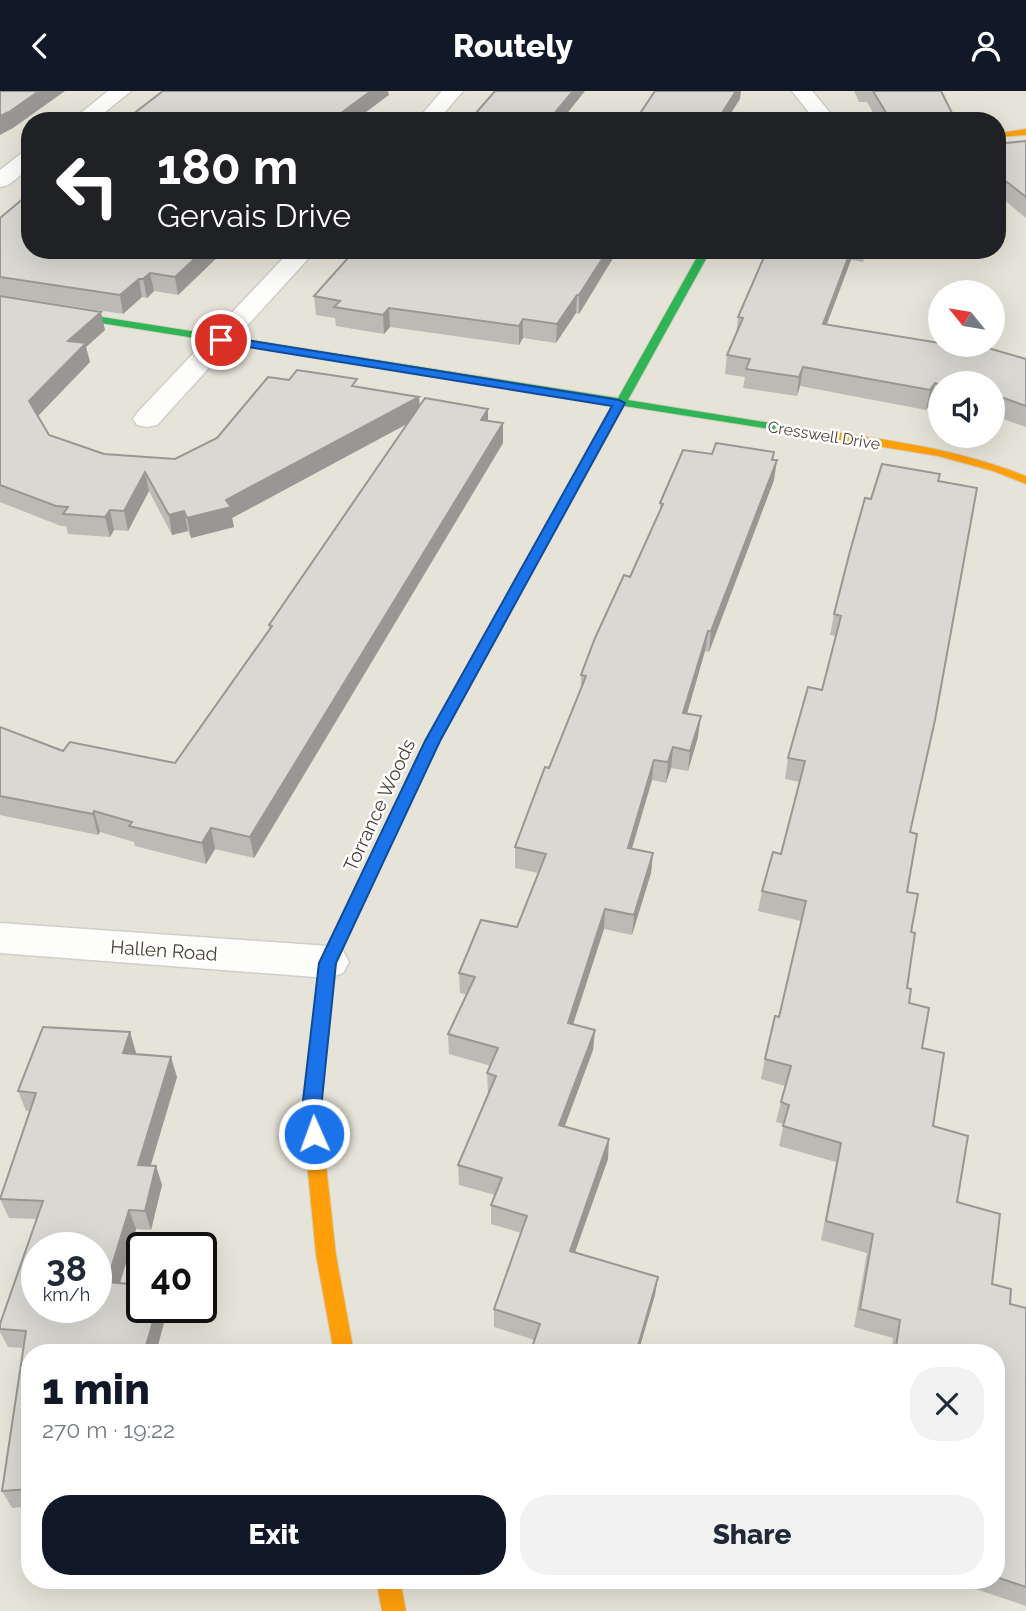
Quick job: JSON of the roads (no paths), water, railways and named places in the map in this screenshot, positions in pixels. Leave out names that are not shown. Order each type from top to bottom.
[{"type":"street","points":[[92,112],[121,91]]},
{"type":"street","points":[[434,112],[453,91]]},
{"type":"street","points":[[803,91],[820,112]]},
{"type":"street","points":[[1006,134],[1026,132]]},
{"type":"street","points":[[0,180],[21,165]]},
{"type":"street","points":[[147,419],[296,259]]},
{"type":"street","name":"Torrance Woods","points":[[342,1344],[326,1255],[311,1109],[328,963],[432,741],[701,259]]},
{"type":"street","name":"Cresswell Drive","points":[[0,304],[938,453],[995,466],[1026,480]]},
{"type":"street","name":"Hallen Road","points":[[0,937],[328,963]]},
{"type":"street","points":[[390,1589],[394,1611]]}]
